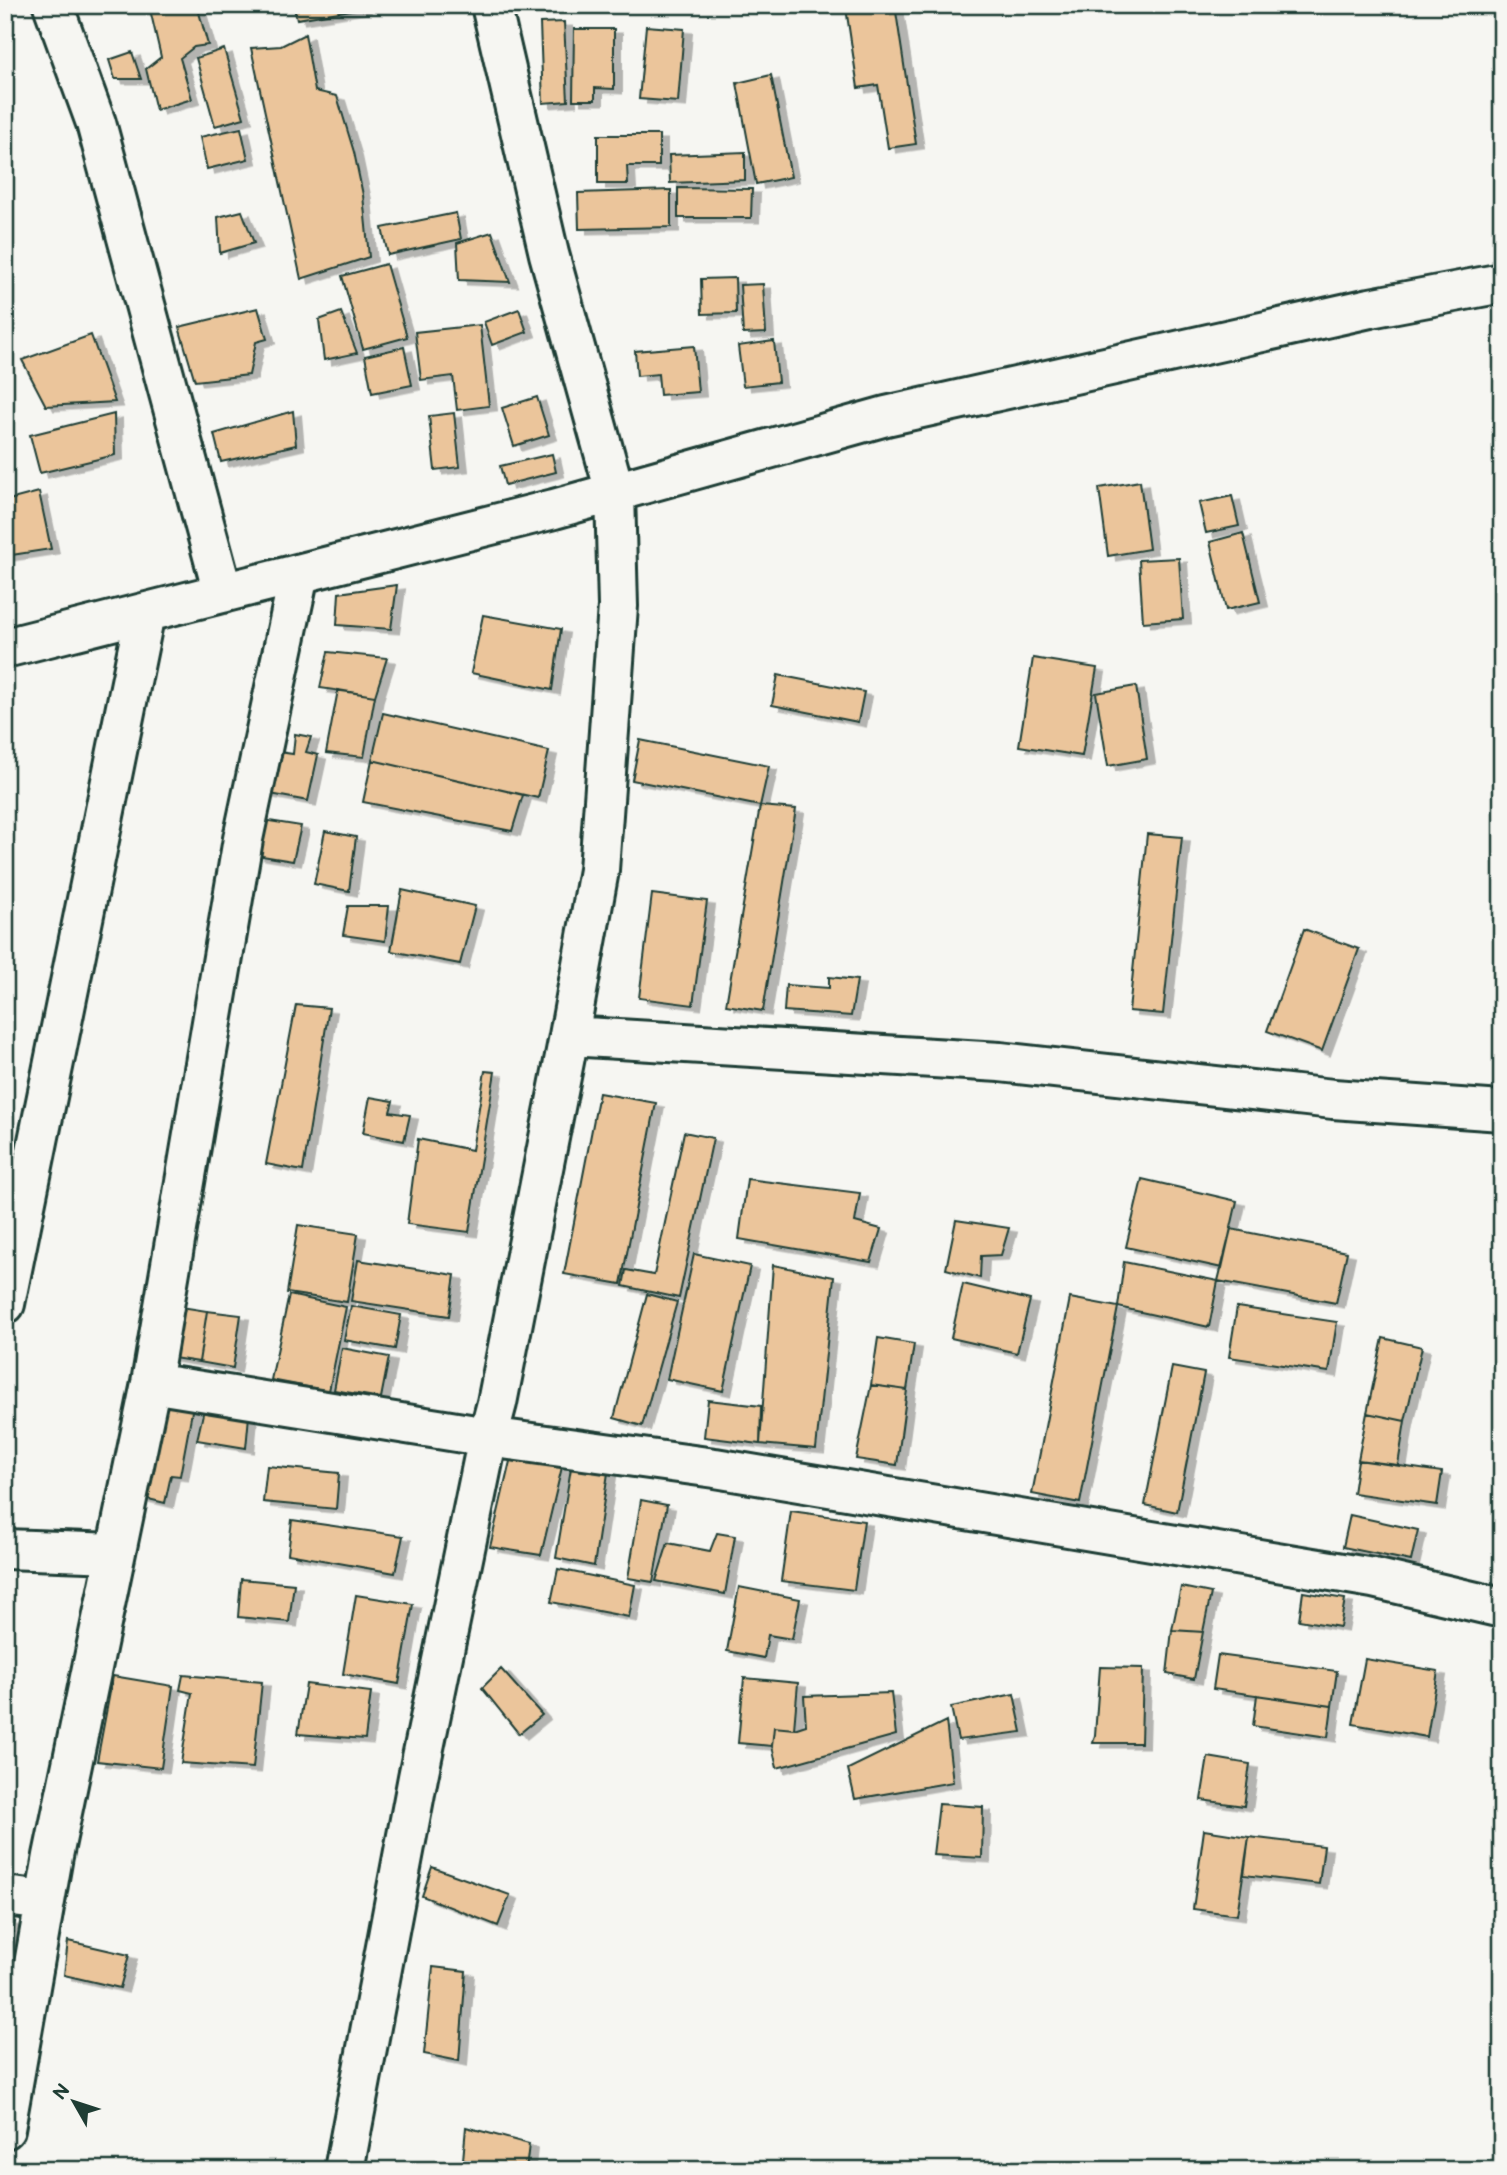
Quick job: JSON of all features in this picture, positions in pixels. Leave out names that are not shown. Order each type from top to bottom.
[{"type":"street","points":[[53,5],[96,123],[223,593]]},
{"type":"street","points":[[344,2170],[418,1777],[497,1403],[599,870],[618,606],[615,492],[549,254],[491,5]]},
{"type":"street","points":[[5,648],[615,492],[886,416],[1370,308],[1502,283]]},
{"type":"street","points":[[5,2129],[45,1901],[151,1383],[243,839],[299,574]]},
{"type":"street","points":[[5,1304],[145,613]]},
{"type":"street","points":[[569,1036],[1000,1062],[1333,1099],[1502,1111]]},
{"type":"street","points":[[151,1383],[488,1437],[728,1470],[1373,1578],[1502,1608]]},
{"type":"street","points":[[5,1549],[115,1553]]},
{"type":"street","points":[[5,1896],[45,1901]]},
{"type":"building","points":[[149,5],[197,5],[208,45],[194,47],[180,58],[192,99],[156,110],[146,69],[161,57]]},
{"type":"building","points":[[293,5],[361,5],[363,8],[297,19]]},
{"type":"building","points":[[895,5],[916,144],[888,148],[878,85],[858,88],[846,8]]},
{"type":"building","points":[[564,22],[568,101],[543,103],[540,23]]},
{"type":"building","points":[[646,26],[684,29],[678,102],[639,99]]},
{"type":"building","points":[[574,29],[614,29],[614,89],[595,88],[595,100],[573,100]]},
{"type":"building","points":[[305,34],[315,91],[337,96],[354,152],[363,195],[369,257],[301,279],[251,48],[281,46]]},
{"type":"building","points":[[224,49],[244,118],[215,126],[196,58]]},
{"type":"building","points":[[132,52],[141,79],[115,79],[109,60]]},
{"type":"building","points":[[771,75],[791,177],[756,184],[737,83]]},
{"type":"building","points":[[241,128],[248,159],[207,169],[200,137]]},
{"type":"building","points":[[598,135],[659,135],[659,166],[627,166],[628,184],[598,184]]},
{"type":"building","points":[[745,152],[745,180],[670,183],[669,155]]},
{"type":"building","points":[[678,188],[752,189],[751,218],[678,218]]},
{"type":"building","points":[[671,190],[671,227],[579,229],[578,193]]},
{"type":"building","points":[[242,211],[254,243],[220,253],[218,217]]},
{"type":"building","points":[[456,213],[461,239],[388,255],[382,228]]},
{"type":"building","points":[[492,232],[510,282],[459,280],[457,243]]},
{"type":"building","points":[[386,264],[407,337],[363,349],[342,276]]},
{"type":"building","points":[[735,278],[736,313],[702,314],[701,279]]},
{"type":"building","points":[[763,284],[766,333],[743,334],[740,285]]},
{"type":"building","points":[[258,308],[267,339],[256,342],[249,375],[195,381],[179,327]]},
{"type":"building","points":[[519,309],[527,332],[492,345],[484,322]]},
{"type":"building","points":[[341,312],[357,353],[324,360],[319,320]]},
{"type":"building","points":[[480,325],[489,406],[457,410],[453,376],[421,380],[415,332]]},
{"type":"building","points":[[91,335],[115,402],[46,406],[22,360]]},
{"type":"building","points":[[774,341],[778,382],[743,386],[738,346]]},
{"type":"building","points":[[694,346],[698,392],[660,395],[658,374],[637,376],[635,351]]},
{"type":"building","points":[[404,347],[412,385],[372,393],[365,356]]},
{"type":"building","points":[[537,397],[549,435],[514,446],[502,408]]},
{"type":"building","points":[[293,411],[296,445],[221,462],[214,434]]},
{"type":"building","points":[[454,413],[460,467],[435,470],[429,416]]},
{"type":"building","points":[[114,414],[115,455],[40,473],[30,435]]},
{"type":"building","points":[[552,454],[556,472],[505,485],[500,466]]},
{"type":"building","points":[[1140,481],[1149,549],[1108,556],[1099,488]]},
{"type":"building","points":[[39,492],[51,549],[5,556],[5,501]]},
{"type":"building","points":[[1232,496],[1239,526],[1206,533],[1199,503]]},
{"type":"building","points":[[1243,533],[1260,602],[1226,610],[1210,542]]},
{"type":"building","points":[[1179,558],[1183,619],[1143,622],[1139,560]]},
{"type":"building","points":[[397,585],[391,629],[337,625],[339,593]]},
{"type":"building","points":[[483,615],[561,629],[552,690],[471,673]]},
{"type":"building","points":[[328,652],[387,658],[375,696],[320,688]]},
{"type":"building","points":[[1033,658],[1097,668],[1082,756],[1019,746]]},
{"type":"building","points":[[778,675],[864,692],[858,722],[772,705]]},
{"type":"building","points":[[1136,686],[1147,759],[1108,766],[1096,693]]},
{"type":"building","points":[[338,690],[375,696],[364,757],[326,753]]},
{"type":"building","points":[[383,713],[549,751],[538,798],[372,760]]},
{"type":"building","points":[[295,734],[311,737],[306,752],[318,755],[308,801],[265,793],[272,751],[293,754]]},
{"type":"building","points":[[640,740],[769,766],[760,806],[632,780]]},
{"type":"building","points":[[372,760],[523,795],[512,831],[363,802]]},
{"type":"building","points":[[760,806],[796,809],[763,1011],[726,1005]]},
{"type":"building","points":[[263,820],[301,826],[293,861],[256,855]]},
{"type":"building","points":[[325,831],[356,837],[349,891],[314,884]]},
{"type":"building","points":[[1147,834],[1182,837],[1163,1014],[1129,1011]]},
{"type":"building","points":[[402,890],[475,906],[460,964],[391,951]]},
{"type":"building","points":[[652,894],[707,901],[693,1005],[639,998]]},
{"type":"building","points":[[348,906],[389,906],[385,941],[343,935]]},
{"type":"building","points":[[1304,929],[1359,949],[1322,1051],[1267,1031]]},
{"type":"building","points":[[829,977],[857,980],[851,1016],[784,1011],[786,985],[829,988]]},
{"type":"building","points":[[296,1005],[329,1008],[303,1171],[266,1164]]},
{"type":"building","points":[[485,1071],[495,1072],[469,1232],[407,1224],[418,1139],[472,1150]]},
{"type":"building","points":[[599,1093],[656,1103],[621,1284],[564,1274]]},
{"type":"building","points":[[370,1097],[393,1101],[390,1112],[410,1115],[404,1141],[363,1133]]},
{"type":"building","points":[[684,1132],[713,1138],[679,1298],[623,1286],[626,1270],[654,1275]]},
{"type":"building","points":[[747,1179],[860,1193],[855,1222],[881,1229],[871,1262],[739,1239]]},
{"type":"building","points":[[1142,1179],[1237,1201],[1222,1268],[1126,1247]]},
{"type":"building","points":[[956,1220],[1009,1228],[1001,1255],[981,1256],[980,1278],[946,1269]]},
{"type":"building","points":[[298,1225],[358,1234],[347,1302],[287,1293]]},
{"type":"building","points":[[1231,1229],[1347,1252],[1336,1303],[1218,1281]]},
{"type":"building","points":[[694,1254],[750,1266],[723,1391],[667,1379]]},
{"type":"building","points":[[358,1260],[455,1275],[449,1316],[351,1301]]},
{"type":"building","points":[[1124,1262],[1218,1281],[1209,1327],[1118,1307]]},
{"type":"building","points":[[773,1265],[834,1277],[816,1449],[760,1444]]},
{"type":"building","points":[[963,1284],[1030,1300],[1017,1353],[951,1338]]},
{"type":"building","points":[[647,1294],[677,1302],[642,1426],[614,1418]]},
{"type":"building","points":[[289,1295],[346,1307],[329,1391],[271,1380]]},
{"type":"building","points":[[1070,1298],[1118,1307],[1080,1503],[1032,1494]]},
{"type":"building","points":[[175,1306],[207,1311],[199,1362],[167,1357]]},
{"type":"building","points":[[351,1306],[401,1315],[395,1349],[344,1340]]},
{"type":"building","points":[[1237,1307],[1337,1322],[1329,1372],[1229,1357]]},
{"type":"building","points":[[207,1311],[241,1315],[233,1368],[199,1362]]},
{"type":"building","points":[[878,1338],[914,1344],[907,1390],[871,1385]]},
{"type":"building","points":[[1383,1338],[1422,1347],[1405,1421],[1367,1413]]},
{"type":"building","points":[[342,1348],[389,1357],[381,1398],[334,1390]]},
{"type":"building","points":[[1172,1367],[1204,1373],[1177,1512],[1145,1505]]},
{"type":"building","points":[[871,1385],[907,1390],[897,1465],[856,1459]]},
{"type":"building","points":[[708,1400],[761,1406],[760,1444],[704,1437]]},
{"type":"building","points":[[157,1401],[193,1406],[180,1476],[171,1475],[165,1503],[140,1497]]},
{"type":"building","points":[[204,1409],[249,1416],[246,1448],[197,1440]]},
{"type":"building","points":[[1367,1413],[1405,1421],[1398,1465],[1358,1460]]},
{"type":"building","points":[[511,1457],[562,1467],[541,1555],[490,1547]]},
{"type":"building","points":[[1358,1460],[1442,1472],[1437,1505],[1353,1493]]},
{"type":"building","points":[[267,1466],[339,1473],[336,1509],[263,1502]]},
{"type":"building","points":[[571,1468],[608,1473],[594,1566],[556,1558]]},
{"type":"building","points":[[641,1500],[667,1505],[653,1582],[628,1578]]},
{"type":"building","points":[[791,1511],[864,1521],[854,1590],[781,1581]]},
{"type":"building","points":[[1350,1515],[1418,1530],[1411,1561],[1343,1547]]},
{"type":"building","points":[[292,1520],[403,1536],[395,1573],[288,1554]]},
{"type":"building","points":[[717,1533],[735,1536],[725,1594],[656,1581],[668,1543],[710,1551]]},
{"type":"building","points":[[558,1569],[635,1585],[629,1617],[551,1602]]},
{"type":"building","points":[[241,1579],[294,1584],[289,1622],[238,1617]]},
{"type":"building","points":[[739,1587],[800,1599],[792,1639],[768,1635],[764,1658],[727,1651]]},
{"type":"building","points":[[1181,1587],[1211,1593],[1203,1632],[1172,1630]]},
{"type":"building","points":[[1303,1592],[1345,1599],[1340,1627],[1299,1620]]},
{"type":"building","points":[[356,1595],[413,1604],[399,1684],[343,1674]]},
{"type":"building","points":[[1172,1630],[1203,1632],[1194,1679],[1167,1674]]},
{"type":"building","points":[[1218,1655],[1337,1671],[1332,1706],[1213,1689]]},
{"type":"building","points":[[1365,1659],[1438,1671],[1427,1737],[1353,1724]]},
{"type":"building","points":[[1100,1667],[1143,1668],[1141,1743],[1093,1743]]},
{"type":"building","points":[[501,1669],[542,1715],[519,1734],[482,1688]]},
{"type":"building","points":[[183,1675],[262,1682],[253,1768],[181,1763],[192,1693],[180,1690]]},
{"type":"building","points":[[113,1676],[173,1686],[161,1768],[97,1761]]},
{"type":"building","points":[[744,1678],[798,1683],[794,1729],[774,1727],[772,1746],[738,1743]]},
{"type":"building","points":[[306,1684],[371,1692],[365,1739],[298,1734]]},
{"type":"building","points":[[891,1693],[896,1735],[777,1768],[772,1746],[774,1727],[794,1729],[806,1725],[804,1696]]},
{"type":"building","points":[[1014,1694],[1022,1732],[958,1740],[951,1707]]},
{"type":"building","points":[[1257,1695],[1332,1706],[1328,1737],[1253,1726]]},
{"type":"building","points":[[946,1721],[953,1782],[855,1799],[848,1769]]},
{"type":"building","points":[[1208,1757],[1250,1764],[1244,1806],[1201,1800]]},
{"type":"building","points":[[939,1804],[983,1807],[982,1858],[933,1855]]},
{"type":"building","points":[[1204,1830],[1249,1837],[1237,1915],[1193,1909]]},
{"type":"building","points":[[1249,1837],[1324,1846],[1319,1884],[1244,1875]]},
{"type":"building","points":[[432,1867],[510,1895],[498,1926],[422,1896]]},
{"type":"building","points":[[5,1921],[15,1922],[5,1985]]},
{"type":"building","points":[[68,1941],[129,1955],[120,1988],[64,1975]]},
{"type":"building","points":[[433,1967],[466,1971],[459,2061],[424,2054]]},
{"type":"building","points":[[466,2127],[529,2144],[526,2170],[496,2170],[463,2160]]}]
